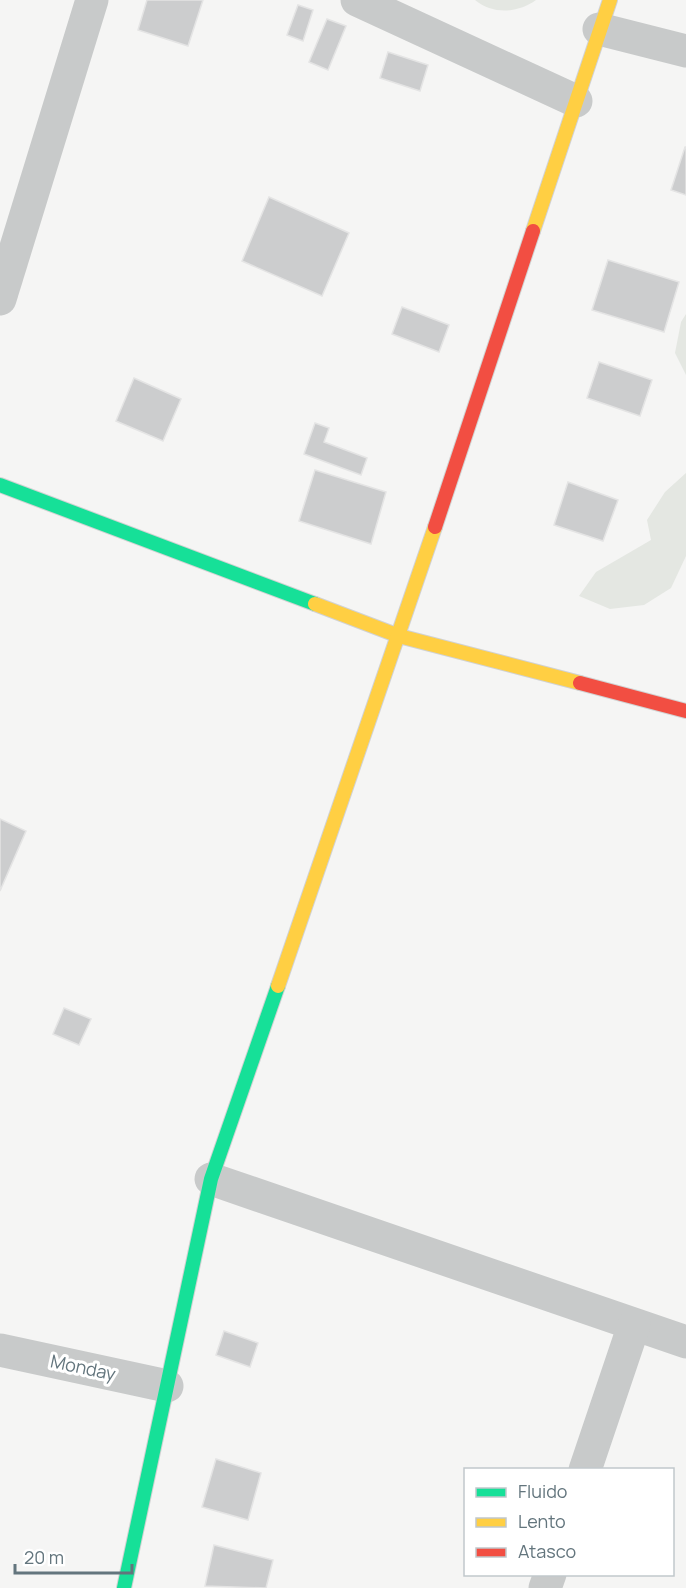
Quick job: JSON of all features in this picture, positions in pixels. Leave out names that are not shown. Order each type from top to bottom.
[{"type":"street","points":[[0,299],[92,0]]},
{"type":"street","points":[[357,0],[576,101]]},
{"type":"street","points":[[124,1588],[211,1179],[399,636],[605,14],[686,51]]},
{"type":"street","points":[[0,484],[399,636],[686,711]]},
{"type":"street","points":[[211,1179],[686,1342]]},
{"type":"street","points":[[586,1468],[634,1325]]},
{"type":"street","name":"Monday","points":[[0,1350],[167,1386]]},
{"type":"shaded area","points":[[475,0],[536,0],[514,10],[497,10]]},
{"type":"shaded area","points":[[686,314],[686,375],[675,353],[681,322]]},
{"type":"shaded area","points":[[686,473],[686,556],[671,588],[644,605],[610,609],[579,596],[596,572],[651,540],[647,520],[665,492]]},
{"type":"building","points":[[147,0],[203,0],[188,46],[138,30]]},
{"type":"building","points":[[298,5],[313,10],[303,41],[287,35]]},
{"type":"building","points":[[327,19],[346,26],[328,70],[309,62]]},
{"type":"building","points":[[388,52],[428,65],[420,91],[380,78]]},
{"type":"building","points":[[686,147],[686,195],[671,190]]},
{"type":"building","points":[[269,197],[349,233],[322,296],[242,261]]},
{"type":"building","points":[[608,260],[679,282],[664,332],[592,310]]},
{"type":"building","points":[[402,307],[449,325],[439,352],[392,334]]},
{"type":"building","points":[[599,362],[652,380],[640,416],[587,398]]},
{"type":"building","points":[[134,378],[181,399],[163,441],[116,421]]},
{"type":"building","points":[[315,423],[329,428],[324,442],[367,458],[361,475],[304,454]]},
{"type":"building","points":[[315,470],[386,492],[371,544],[299,521]]},
{"type":"building","points":[[568,482],[618,500],[603,541],[554,525]]},
{"type":"building","points":[[0,819],[26,831],[0,891]]},
{"type":"building","points":[[64,1008],[91,1019],[79,1045],[53,1034]]},
{"type":"building","points":[[224,1331],[258,1343],[250,1367],[216,1355]]},
{"type":"building","points":[[216,1459],[261,1473],[248,1520],[202,1507]]},
{"type":"building","points":[[214,1545],[273,1560],[266,1588],[205,1586]]},
{"type":"traffic: fast","points":[[0,485],[315,604]]},
{"type":"traffic: fast","points":[[124,1588],[211,1179],[278,986]]},
{"type":"traffic: slow","points":[[533,231],[610,0]]},
{"type":"traffic: slow","points":[[278,986],[435,527]]},
{"type":"traffic: slow","points":[[315,604],[399,636],[580,683]]},
{"type":"traffic: jam","points":[[435,527],[533,231]]},
{"type":"traffic: jam","points":[[580,683],[686,711]]}]
